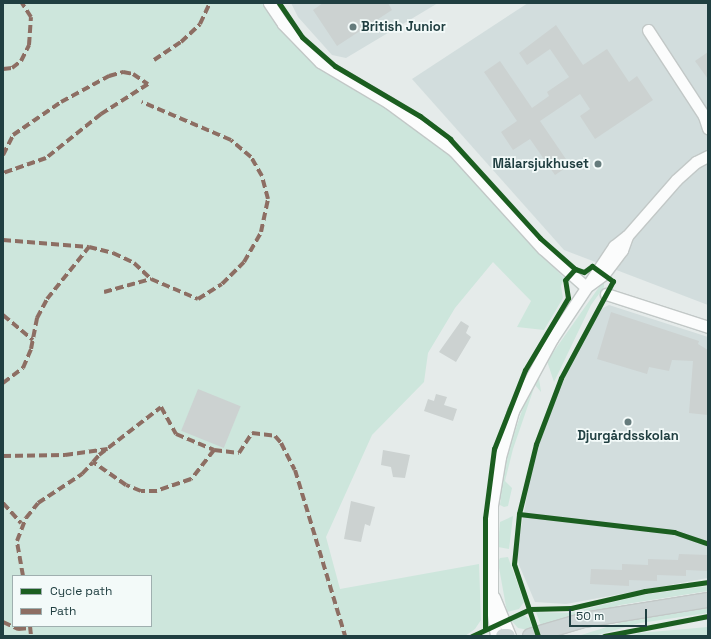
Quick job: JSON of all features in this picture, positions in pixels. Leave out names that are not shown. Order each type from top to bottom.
[{"type":"main road","points":[[530,636],[584,620],[603,619],[652,607],[708,600]]},
{"type":"main road","points":[[563,636],[587,629],[603,619]]},
{"type":"main road","points":[[503,636],[509,636]]},
{"type":"street","points":[[269,3],[283,24],[320,62],[389,103],[454,151],[543,249],[586,287]]},
{"type":"street","points":[[648,30],[704,116],[708,128]]},
{"type":"street","points":[[509,636],[494,597],[490,559],[492,505],[500,457],[513,411],[534,369],[614,246],[627,236],[676,180],[696,162],[708,156]]},
{"type":"street","points":[[606,294],[708,327]]},
{"type":"street","points":[[494,597],[492,607],[496,636]]},
{"type":"shaded area","name":"British Junior","points":[[291,3],[438,3],[346,58],[332,55],[298,17]]},
{"type":"shaded area","name":"Mälarsjukhuset","points":[[528,3],[708,3],[708,305],[564,250],[412,79]]},
{"type":"shaded area","name":"Djurgårdsskolan","points":[[609,305],[708,337],[708,578],[566,604],[535,602],[519,565],[517,550],[534,458],[561,386],[584,336],[599,310]]},
{"type":"green space","points":[[3,3],[264,3],[291,42],[327,74],[397,115],[442,146],[564,278],[561,286],[563,298],[544,330],[517,327],[531,301],[493,262],[455,308],[428,353],[424,382],[372,435],[326,537],[340,589],[479,564],[481,620],[475,629],[465,636],[3,636]]},
{"type":"green space","points":[[604,280],[604,287],[591,305],[554,382],[547,361]]},
{"type":"green space","points":[[539,378],[541,392],[535,385],[513,449],[505,481],[512,488],[508,506],[504,507],[500,505],[506,457],[526,399]]},
{"type":"green space","points":[[513,516],[509,549],[498,547],[500,522]]},
{"type":"green space","points":[[508,557],[524,602],[519,609],[507,612],[498,562],[500,558]]},
{"type":"green space","points":[[708,586],[708,591],[620,605],[542,628],[536,612],[570,613],[642,595]]},
{"type":"green space","points":[[708,608],[708,613],[640,623],[594,636],[578,636],[626,621]]},
{"type":"green space","points":[[524,615],[529,619],[534,631],[518,628],[511,620]]},
{"type":"green space","points":[[708,627],[708,636],[631,636],[639,633]]},
{"type":"building","points":[[323,3],[388,3],[392,10],[337,46],[313,10]]},
{"type":"building","points":[[556,25],[583,65],[607,49],[629,82],[637,76],[653,100],[595,139],[580,116],[590,109],[580,94],[540,121],[570,165],[555,175],[530,139],[513,150],[501,132],[517,121],[484,72],[500,61],[532,108],[549,96],[547,92],[569,77],[550,49],[527,65],[519,53]]},
{"type":"building","points":[[708,52],[708,79],[695,61]]},
{"type":"building","points":[[611,312],[699,341],[698,344],[708,350],[708,415],[689,413],[693,361],[672,360],[669,371],[649,367],[647,374],[597,359]]},
{"type":"building","points":[[461,321],[469,326],[466,333],[471,337],[456,362],[439,352]]},
{"type":"building","points":[[198,389],[241,406],[224,448],[181,431]]},
{"type":"building","points":[[436,394],[447,397],[444,405],[457,409],[453,421],[424,411],[428,399],[434,401]]},
{"type":"building","points":[[383,450],[410,455],[405,478],[393,477],[391,467],[381,465]]},
{"type":"building","points":[[351,501],[375,507],[370,526],[365,524],[361,542],[344,539]]},
{"type":"building","points":[[679,554],[708,555],[708,571],[686,570],[686,576],[657,575],[657,581],[629,580],[629,586],[590,584],[591,569],[622,570],[622,564],[648,565],[648,559],[678,560]]},
{"type":"marked path","points":[[3,69],[12,68],[21,61],[29,45],[31,17],[22,3]]},
{"type":"marked path","points":[[154,60],[181,42],[200,24],[210,3]]},
{"type":"marked path","points":[[3,155],[13,135],[61,102],[109,76],[123,72],[133,74],[148,84],[101,114],[46,158],[3,173]]},
{"type":"marked path","points":[[3,240],[89,247],[113,253],[134,263],[151,279],[198,299],[222,284],[244,262],[261,232],[268,199],[262,176],[251,157],[231,140],[142,102]]},
{"type":"marked path","points":[[3,383],[23,368],[31,349],[37,318],[47,299],[89,247]]},
{"type":"marked path","points":[[104,292],[151,279]]},
{"type":"marked path","points":[[3,315],[33,340]]},
{"type":"marked path","points":[[23,575],[17,541],[26,518],[38,503],[82,474],[99,455],[161,407],[176,434],[214,450],[191,479],[157,491],[141,491],[126,485],[93,462]]},
{"type":"marked path","points":[[214,450],[239,453],[252,433],[275,436],[281,443],[295,470],[345,636]]},
{"type":"marked path","points":[[3,456],[65,455],[108,449]]},
{"type":"marked path","points":[[3,503],[21,523]]},
{"type":"marked path","points":[[3,622],[12,626]]},
{"type":"marked path","points":[[14,627],[18,629],[30,628]]},
{"type":"marked path","points":[[30,627],[31,636]]},
{"type":"cycle path","points":[[279,3],[302,37],[335,66],[420,116],[450,139],[540,238],[575,269],[584,272],[592,266],[613,281],[561,378],[536,444],[519,514],[514,564],[538,636]]},
{"type":"cycle path","points":[[485,628],[485,518],[494,449],[525,370],[568,298],[565,280],[575,269]]},
{"type":"cycle path","points":[[519,514],[674,532],[708,544]]},
{"type":"cycle path","points":[[472,636],[530,609],[571,608],[645,591],[708,582]]},
{"type":"cycle path","points":[[604,636],[708,616]]},
{"type":"place","name":"British Junior","points":[[353,27]]},
{"type":"place","name":"Mälarsjukhuset","points":[[598,164]]},
{"type":"place","name":"Djurgårdsskolan","points":[[628,422]]}]
